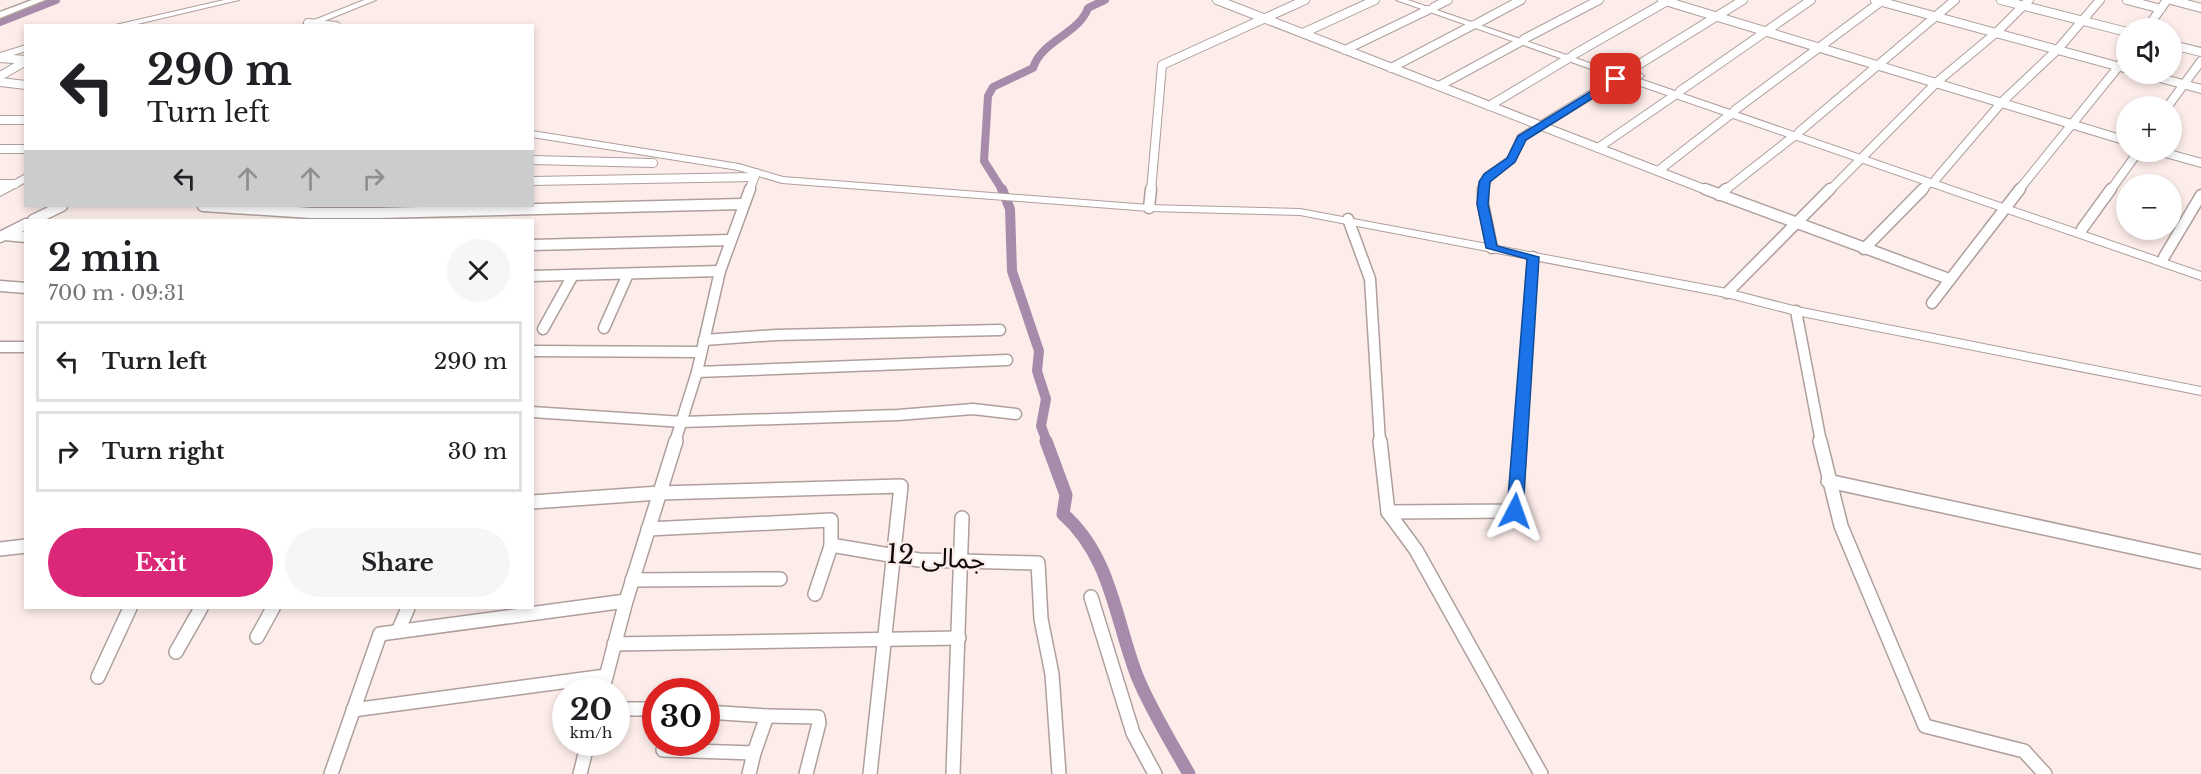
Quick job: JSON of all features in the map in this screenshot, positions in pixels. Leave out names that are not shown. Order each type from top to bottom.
[{"type":"main road","points":[[0,15],[40,0]]},
{"type":"street","points":[[125,24],[235,0]]},
{"type":"street","points":[[306,24],[372,0]]},
{"type":"street","points":[[1149,208],[1162,65],[1305,0]]},
{"type":"street","points":[[1303,33],[1375,0]]},
{"type":"street","points":[[1400,0],[1613,73],[1634,76],[2201,276]]},
{"type":"street","points":[[1413,0],[1431,9]]},
{"type":"street","points":[[1345,50],[1448,0]]},
{"type":"street","points":[[1391,68],[1521,0]]},
{"type":"street","points":[[1438,87],[1599,0]]},
{"type":"street","points":[[1489,106],[1666,0],[2116,138]]},
{"type":"street","points":[[1634,76],[1743,0]]},
{"type":"street","points":[[1598,148],[1811,0]]},
{"type":"street","points":[[1719,195],[1796,134],[1955,0]]},
{"type":"street","points":[[2001,0],[2026,3],[2116,30]]},
{"type":"street","points":[[1864,249],[1932,181],[2002,102],[2058,49],[2100,0]]},
{"type":"street","points":[[2127,0],[2161,9]]},
{"type":"street","points":[[2154,18],[2169,0],[2201,8]]},
{"type":"street","points":[[1224,1],[1438,87],[1794,224],[1948,279]]},
{"type":"street","points":[[1658,171],[1880,1],[2116,66]]},
{"type":"street","points":[[1727,293],[1937,82],[1997,33],[2026,3]]},
{"type":"street","points":[[2182,47],[2201,52]]},
{"type":"street","points":[[0,57],[24,49]]},
{"type":"street","points":[[0,57],[24,60]]},
{"type":"street","points":[[0,76],[24,61]]},
{"type":"street","points":[[2175,96],[2201,61]]},
{"type":"street","points":[[1492,248],[1482,204],[1484,182],[1488,176],[1511,160],[1521,138],[1543,127],[1613,73]]},
{"type":"street","points":[[1932,303],[1948,279],[2070,124],[2116,75]]},
{"type":"street","points":[[0,82],[24,85]]},
{"type":"street","points":[[2183,84],[2201,89]]},
{"type":"street","points":[[0,120],[24,120]]},
{"type":"street","points":[[534,134],[740,167],[755,175]]},
{"type":"street","points":[[0,149],[24,149]]},
{"type":"street","points":[[2182,158],[2201,163]]},
{"type":"street","points":[[534,160],[559,163],[653,163]]},
{"type":"street","points":[[2082,229],[2131,162]]},
{"type":"street","points":[[540,179],[559,163]]},
{"type":"street","points":[[353,710],[606,676],[632,580],[697,372],[720,271],[755,175]]},
{"type":"street","points":[[540,179],[755,175],[782,180],[1016,200],[1149,208],[1300,212],[1348,219],[1533,257],[1727,293],[1796,311],[2201,391]]},
{"type":"street","points":[[0,193],[24,178]]},
{"type":"street","points":[[0,184],[15,184]]},
{"type":"street","points":[[2164,257],[2201,195]]},
{"type":"street","points":[[223,207],[345,213],[743,204]]},
{"type":"street","points":[[2006,206],[2082,229],[2201,270]]},
{"type":"street","points":[[35,219],[60,207]]},
{"type":"street","points":[[1348,219],[1371,279],[1383,482],[1388,512],[1416,550],[1541,774]]},
{"type":"street","points":[[2,236],[24,225]]},
{"type":"street","points":[[2,236],[24,237]]},
{"type":"street","points":[[534,245],[731,240]]},
{"type":"street","points":[[1388,512],[1515,511],[1533,257]]},
{"type":"street","points":[[534,276],[720,271]]},
{"type":"street","points":[[604,328],[628,274]]},
{"type":"street","points":[[543,329],[573,275]]},
{"type":"street","points":[[0,286],[24,288]]},
{"type":"street","points":[[1796,311],[1828,481],[1841,526],[1925,726],[2024,750],[2045,774]]},
{"type":"street","points":[[704,340],[776,334],[1000,330]]},
{"type":"street","points":[[0,347],[24,347]]},
{"type":"street","points":[[534,351],[701,352]]},
{"type":"street","points":[[697,372],[1007,360]]},
{"type":"street","points":[[534,412],[569,410],[681,422],[900,415],[980,409],[999,409],[1016,414]]},
{"type":"street","points":[[1828,481],[2201,562]]},
{"type":"street","points":[[534,502],[659,493],[901,486],[870,774]]},
{"type":"street","points":[[953,774],[962,518]]},
{"type":"street","points":[[648,530],[833,521],[831,545],[815,594]]},
{"type":"street","name":"جمالی 12","points":[[831,545],[894,556],[962,562],[1035,561],[1039,564],[1041,619],[1052,674],[1059,774]]},
{"type":"street","points":[[0,549],[24,546]]},
{"type":"street","points":[[632,580],[780,579]]},
{"type":"street","points":[[1091,597],[1133,733],[1155,774]]},
{"type":"street","points":[[331,774],[380,634],[399,629],[626,601]]},
{"type":"street","points":[[98,677],[130,609]]},
{"type":"street","points":[[176,652],[200,609]]},
{"type":"street","points":[[257,637],[272,609]]},
{"type":"street","points":[[399,629],[408,609]]},
{"type":"street","points":[[614,644],[959,638]]},
{"type":"street","points":[[720,713],[818,717],[819,723],[806,774]]},
{"type":"street","points":[[749,774],[767,716]]},
{"type":"street","points":[[720,752],[754,753]]},
{"type":"street","points":[[580,774],[584,756]]},
{"type":"waterway","points":[[0,22],[56,0]]},
{"type":"waterway","points":[[1002,190],[984,161],[988,96],[993,87],[1033,68],[1044,51],[1077,25],[1088,8],[1105,0]]},
{"type":"waterway","points":[[1002,190],[1010,209],[1012,271],[1039,351],[1037,371],[1046,399],[1041,426],[1047,442]]},
{"type":"waterway","points":[[1046,441],[1066,495],[1063,514],[1092,549],[1102,569],[1137,676],[1155,714],[1189,774]]},
{"type":"route","points":[[1515,511],[1533,257],[1492,248],[1482,204],[1484,182],[1488,176],[1511,160],[1521,138],[1543,127],[1616,79]]}]
